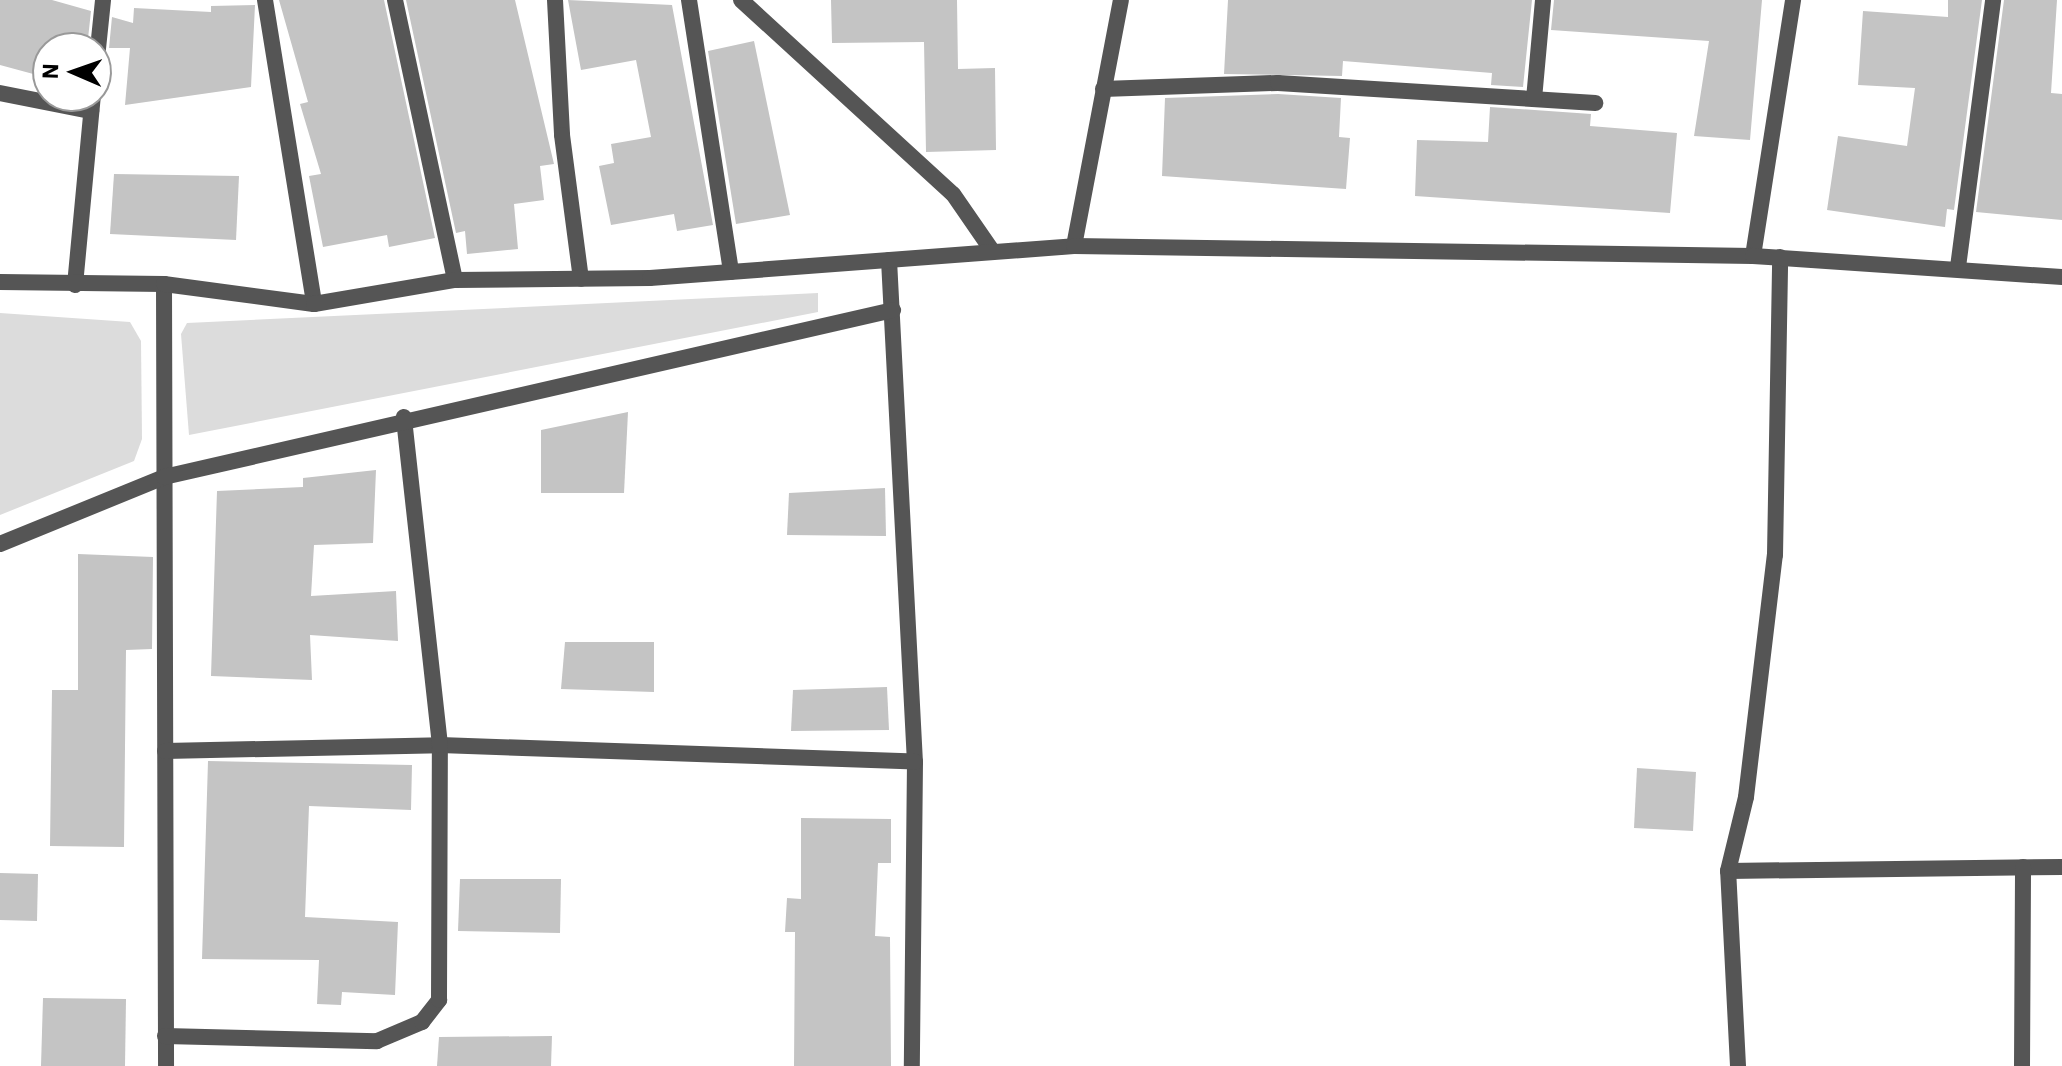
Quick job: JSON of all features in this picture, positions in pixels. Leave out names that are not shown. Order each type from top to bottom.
[{"type":"street","points":[[100,32],[103,0]]},
{"type":"street","points":[[265,0],[314,304]]},
{"type":"street","points":[[395,0],[455,280]]},
{"type":"street","points":[[555,0],[562,135],[581,279]]},
{"type":"street","points":[[689,0],[731,272]]},
{"type":"street","points":[[741,0],[953,194],[993,252]]},
{"type":"street","points":[[1074,246],[1121,0]]},
{"type":"street","points":[[1534,99],[1543,0]]},
{"type":"street","points":[[1753,256],[1793,0]]},
{"type":"street","points":[[1958,267],[1993,0]]},
{"type":"street","points":[[1103,89],[1278,83],[1595,103]]},
{"type":"street","points":[[0,93],[32,97]]},
{"type":"street","points":[[75,285],[91,112]]},
{"type":"street","points":[[0,282],[164,284],[314,304],[455,280],[581,279],[731,272],[1074,246],[1753,256],[1958,267],[2062,277]]},
{"type":"street","points":[[1738,1066],[1728,871],[1746,797],[1775,555],[1780,257]]},
{"type":"street","points":[[889,260],[915,762],[912,1066]]},
{"type":"street","points":[[164,284],[166,1066]]},
{"type":"street","points":[[0,544],[164,477],[404,417],[893,310]]},
{"type":"street","points":[[165,1036],[377,1041],[422,1022],[439,1000],[440,745],[404,417]]},
{"type":"street","points":[[165,751],[440,745],[915,762]]},
{"type":"street","points":[[2022,1066],[2023,867]]},
{"type":"street","points":[[1728,871],[2062,867]]},
{"type":"shaded area","points":[[818,293],[818,312],[189,435],[181,334],[187,323]]},
{"type":"shaded area","points":[[0,313],[130,322],[141,341],[142,439],[134,461],[0,515]]},
{"type":"building","points":[[0,0],[52,0],[91,11],[89,32],[32,32],[32,74],[0,65]]},
{"type":"building","points":[[279,0],[384,0],[435,238],[389,247],[387,235],[323,247],[309,176],[321,174],[300,104],[308,102]]},
{"type":"building","points":[[406,0],[515,0],[554,164],[540,166],[544,200],[514,204],[518,249],[467,254],[465,231],[456,233]]},
{"type":"building","points":[[568,0],[672,5],[713,225],[677,231],[674,214],[611,225],[599,166],[614,163],[611,144],[651,137],[636,60],[581,70]]},
{"type":"building","points":[[831,0],[957,0],[958,69],[995,68],[996,150],[926,152],[924,42],[832,43]]},
{"type":"building","points":[[1228,0],[1532,0],[1523,87],[1491,85],[1492,73],[1343,61],[1342,76],[1224,74]]},
{"type":"building","points":[[1554,0],[1762,0],[1750,140],[1694,136],[1709,41],[1551,30]]},
{"type":"building","points":[[1948,0],[1982,0],[1954,210],[1947,209],[1945,227],[1827,210],[1838,136],[1907,146],[1915,88],[1858,85],[1863,11],[1948,17]]},
{"type":"building","points":[[2004,0],[2057,0],[2051,93],[2062,94],[2062,220],[1976,212]]},
{"type":"building","points":[[255,5],[251,87],[125,105],[130,48],[112,48],[112,17],[133,23],[134,8],[211,12],[211,6]]},
{"type":"building","points":[[754,41],[790,215],[736,224],[708,51]]},
{"type":"building","points":[[1278,94],[1341,98],[1339,137],[1350,138],[1346,189],[1162,176],[1165,98]]},
{"type":"building","points":[[1490,107],[1591,114],[1590,126],[1677,133],[1670,213],[1415,196],[1417,140],[1488,142]]},
{"type":"building","points":[[114,174],[239,176],[236,240],[110,234]]},
{"type":"building","points":[[628,412],[624,493],[541,493],[541,430]]},
{"type":"building","points":[[376,470],[373,543],[314,545],[311,596],[396,591],[398,641],[310,635],[312,680],[211,676],[217,491],[303,487],[303,478]]},
{"type":"building","points":[[885,488],[886,536],[787,535],[789,493]]},
{"type":"building","points":[[78,554],[153,557],[152,649],[126,650],[124,847],[50,846],[52,690],[78,690]]},
{"type":"building","points":[[565,642],[654,642],[654,692],[561,689]]},
{"type":"building","points":[[887,687],[889,730],[791,731],[793,690]]},
{"type":"building","points":[[208,761],[412,765],[411,810],[309,806],[305,917],[398,922],[395,995],[342,992],[341,1005],[317,1004],[319,960],[202,959]]},
{"type":"building","points":[[1637,768],[1696,772],[1693,831],[1634,828]]},
{"type":"building","points":[[801,818],[891,819],[891,863],[878,863],[875,936],[890,937],[891,1066],[794,1066],[795,932],[785,932],[787,898],[801,899]]},
{"type":"building","points":[[0,873],[38,874],[37,921],[0,920]]},
{"type":"building","points":[[460,879],[561,879],[560,933],[458,931]]},
{"type":"building","points":[[43,998],[126,999],[125,1066],[41,1066]]},
{"type":"building","points":[[552,1036],[551,1066],[437,1066],[439,1037]]}]
